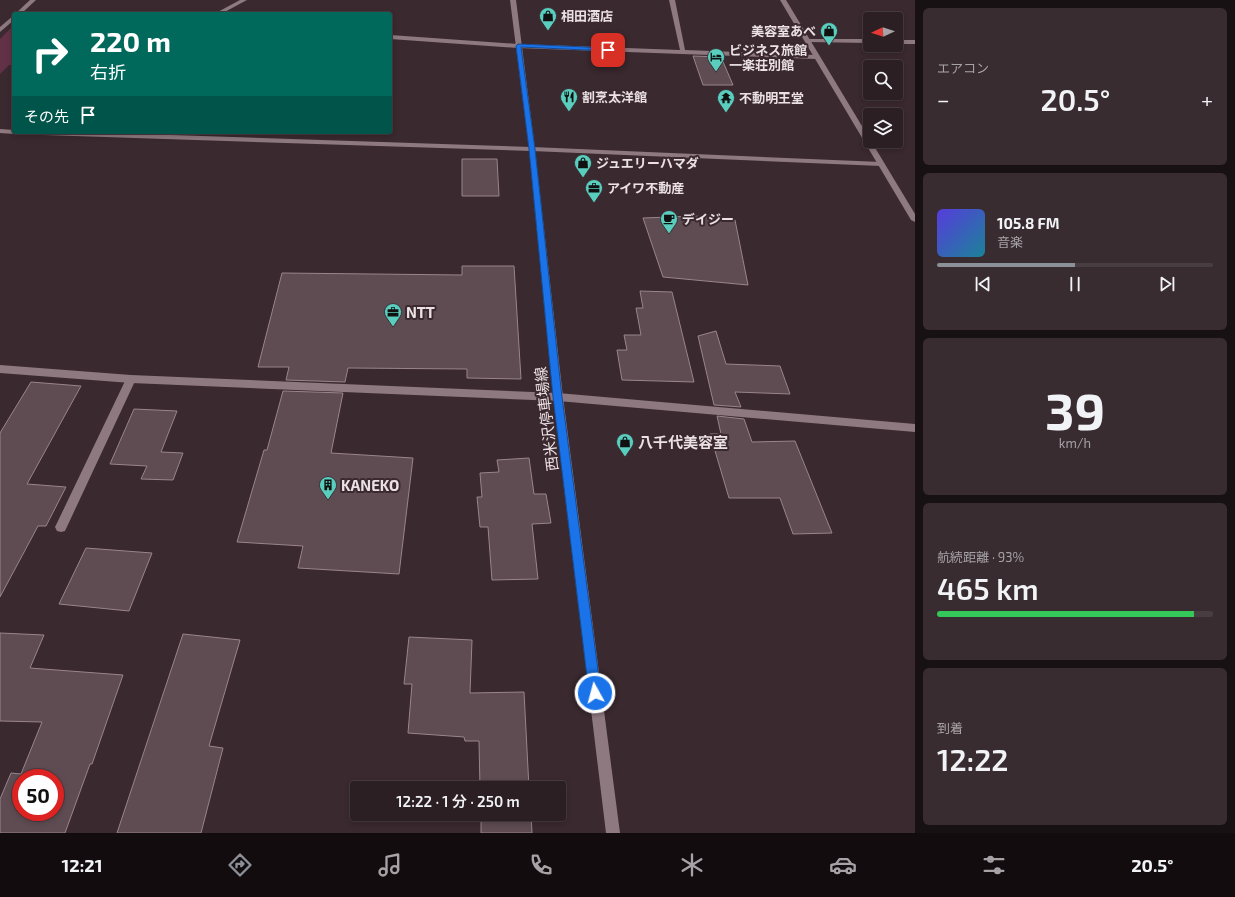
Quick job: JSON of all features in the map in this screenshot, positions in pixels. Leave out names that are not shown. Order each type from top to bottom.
[{"type":"street","points":[[20,12],[33,0]]},
{"type":"street","points":[[221,12],[244,0]]},
{"type":"street","name":"西米沢停車場線","points":[[513,0],[532,149],[558,397],[613,833]]},
{"type":"street","points":[[672,0],[683,53]]},
{"type":"street","points":[[783,0],[915,220]]},
{"type":"street","points":[[0,19],[12,20]]},
{"type":"street","points":[[0,30],[12,20]]},
{"type":"street","points":[[392,37],[518,46],[816,57]]},
{"type":"street","points":[[807,40],[863,41]]},
{"type":"street","points":[[903,42],[915,42]]},
{"type":"street","points":[[0,131],[12,132]]},
{"type":"street","points":[[96,134],[532,149],[881,164]]},
{"type":"street","points":[[0,369],[131,379],[558,397],[915,428]]},
{"type":"street","points":[[61,527],[131,379]]},
{"type":"shaded area","points":[[11,28],[12,65],[9,65],[0,74],[0,39]]},
{"type":"building","name":"ビジネス旅館 一楽荘別館","points":[[693,56],[721,57],[733,85],[703,85]]},
{"type":"building","points":[[462,159],[497,159],[499,196],[462,196]]},
{"type":"building","points":[[695,216],[735,220],[748,285],[663,277],[643,218]]},
{"type":"building","name":"NTT","points":[[462,266],[514,266],[521,379],[467,378],[467,369],[348,368],[345,382],[286,380],[289,367],[258,367],[282,273],[462,275]]},
{"type":"building","points":[[640,291],[672,292],[694,382],[622,380],[617,350],[627,350],[624,335],[641,335],[636,308],[643,308]]},
{"type":"building","points":[[716,331],[726,364],[780,366],[790,394],[735,392],[741,407],[714,405],[698,336]]},
{"type":"building","points":[[31,382],[81,386],[27,484],[66,487],[46,526],[38,526],[0,597],[0,433]]},
{"type":"building","name":"KANEKO","points":[[283,391],[343,393],[331,453],[413,458],[399,574],[298,568],[303,546],[237,542],[264,450],[267,450]]},
{"type":"building","points":[[134,409],[177,411],[161,452],[183,453],[173,480],[141,479],[147,466],[110,464]]},
{"type":"building","points":[[717,416],[744,419],[752,442],[795,441],[832,533],[793,534],[780,498],[729,498],[710,434],[721,434]]},
{"type":"building","points":[[529,458],[534,494],[546,494],[551,523],[532,524],[538,579],[492,580],[488,527],[480,527],[477,497],[482,497],[480,473],[499,472],[497,460]]},
{"type":"building","points":[[86,548],[152,553],[129,611],[59,604]]},
{"type":"building","points":[[0,633],[44,635],[30,668],[123,675],[92,764],[90,764],[65,833],[0,833],[0,799],[11,773],[12,821],[64,821],[64,769],[23,769],[42,722],[0,721]]},
{"type":"building","points":[[183,634],[240,640],[209,746],[223,748],[201,833],[117,833]]},
{"type":"building","points":[[409,637],[472,640],[470,693],[524,692],[529,781],[480,781],[479,741],[465,741],[464,737],[408,733],[412,684],[404,684]]},
{"type":"building","points":[[481,821],[531,821],[532,833],[481,833]]},
{"type":"place","name":"相田酒店","points":[[548,31]]},
{"type":"place","name":"美容室あべ","points":[[829,46]]},
{"type":"place","name":"ビジネス旅館 一楽荘別館","points":[[716,72]]},
{"type":"place","name":"割烹太洋館","points":[[569,112]]},
{"type":"place","name":"不動明王堂","points":[[726,113]]},
{"type":"place","name":"ジュエリーハマダ","points":[[583,178]]},
{"type":"place","name":"アイワ不動産","points":[[594,203]]},
{"type":"place","name":"デイジー","points":[[669,234]]},
{"type":"place","name":"NTT","points":[[393,327]]},
{"type":"place","name":"八千代美容室","points":[[625,457]]},
{"type":"place","name":"KANEKO","points":[[328,500]]},
{"type":"route","points":[[595,693],[558,397],[532,149],[518,46],[608,50]]}]
